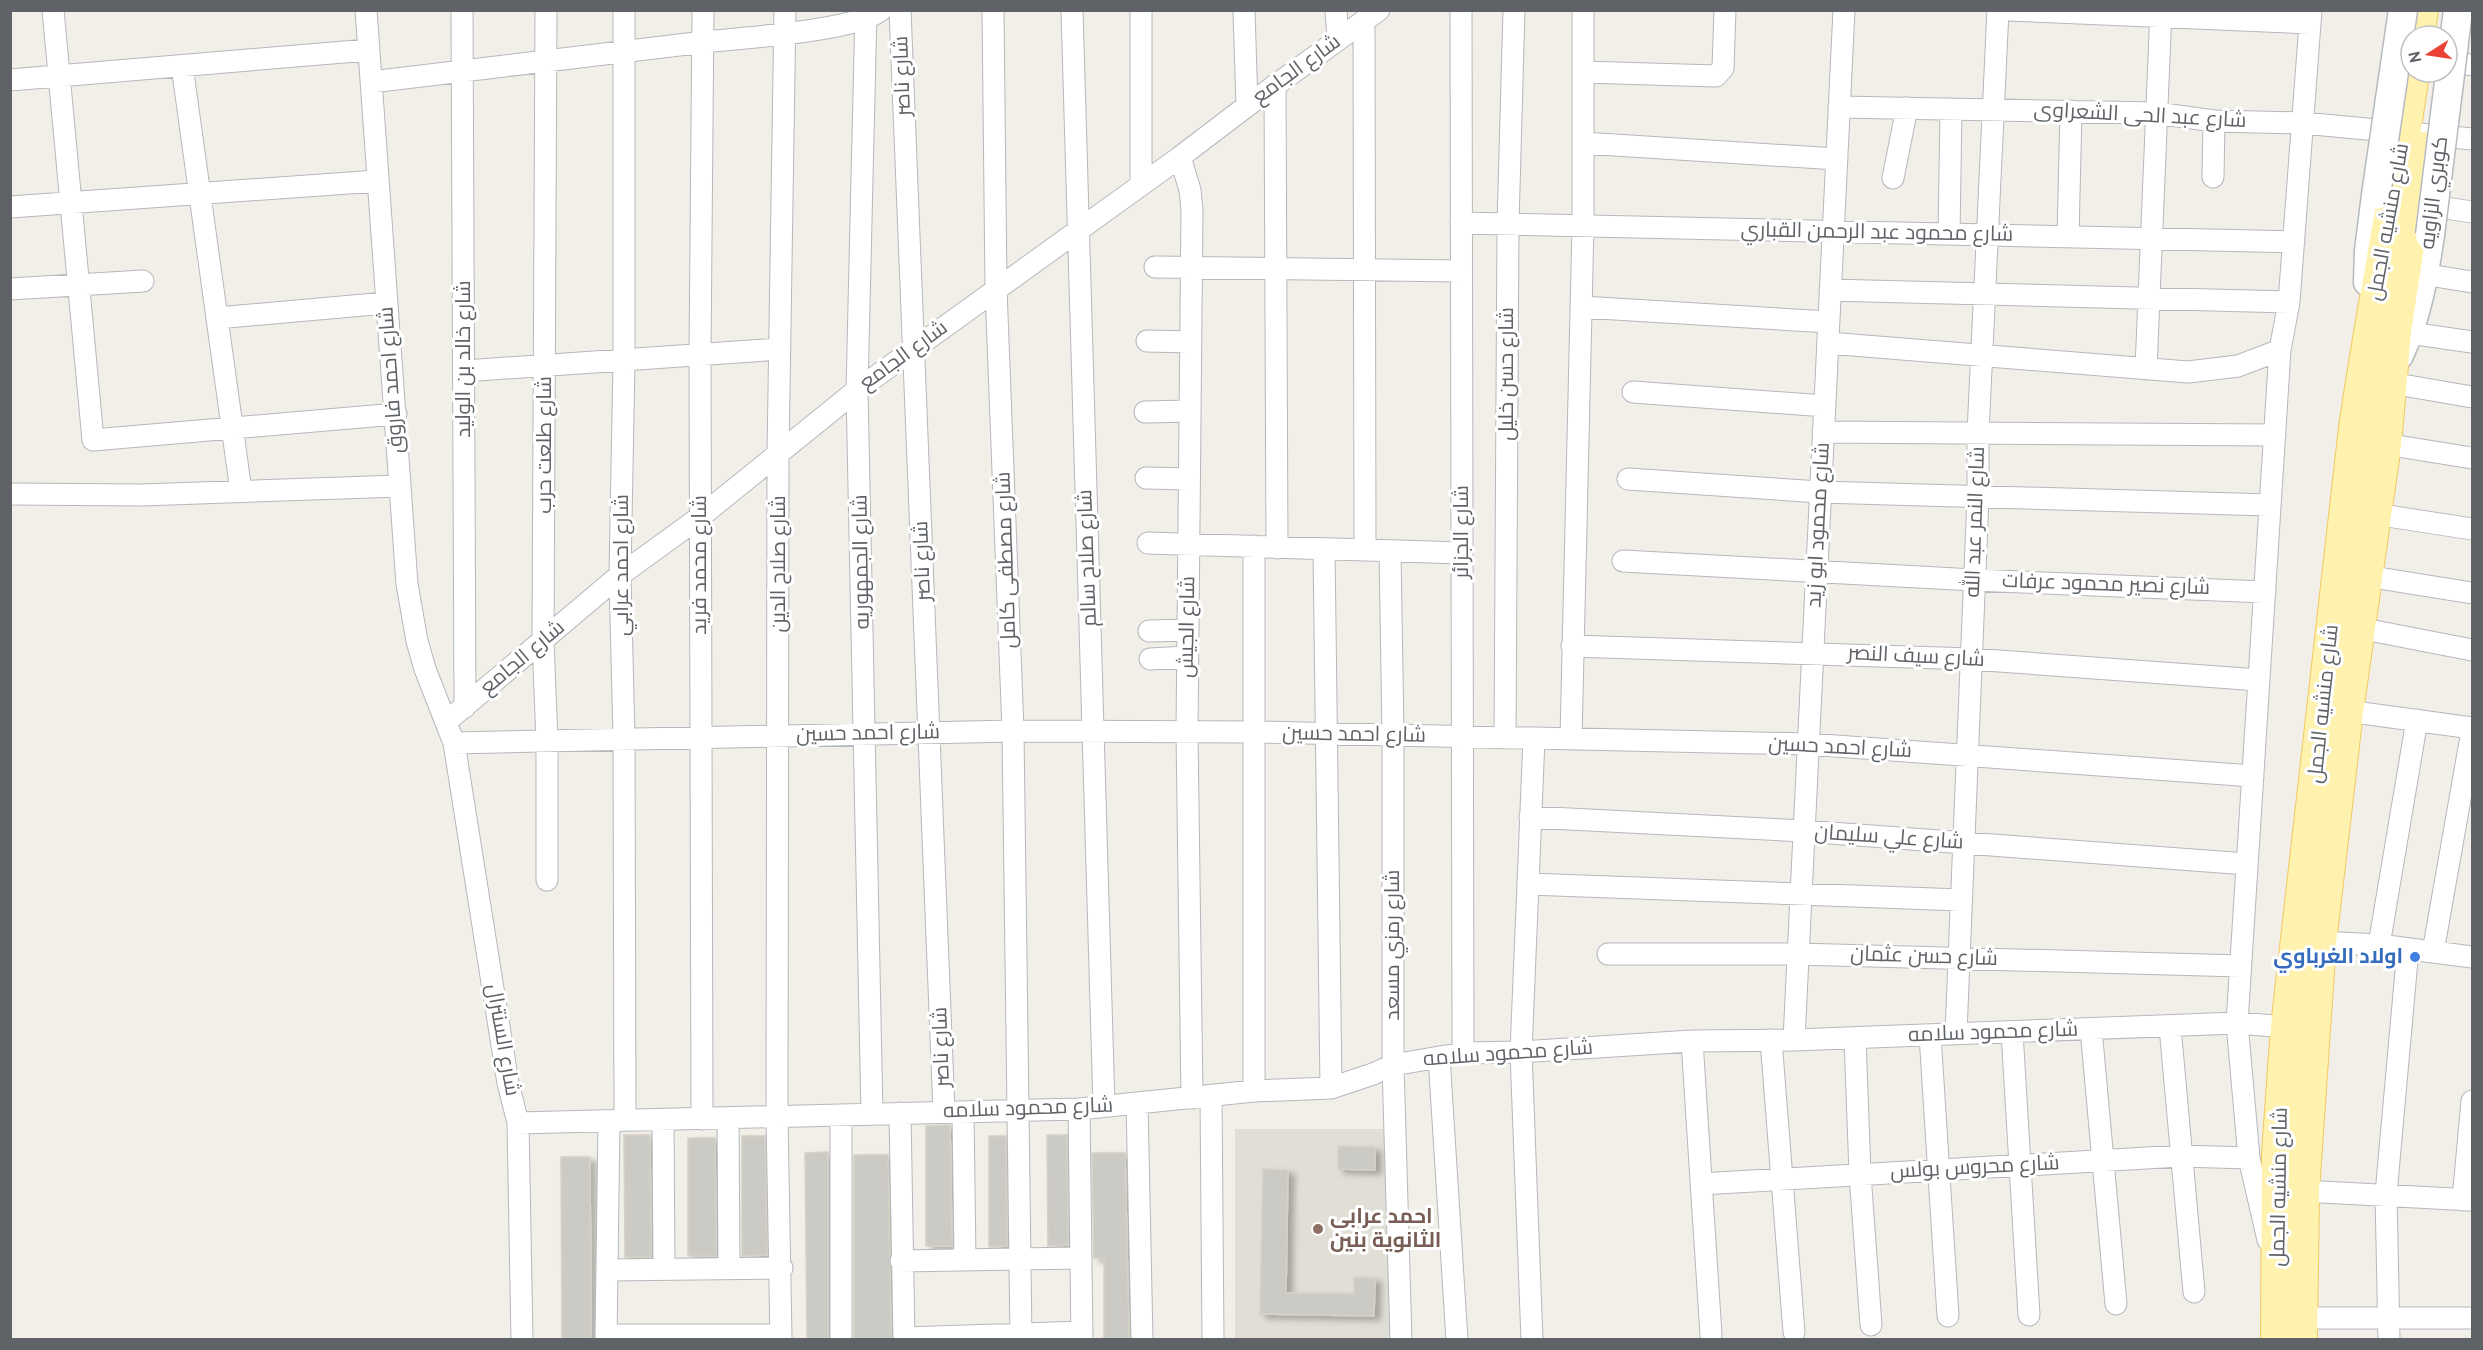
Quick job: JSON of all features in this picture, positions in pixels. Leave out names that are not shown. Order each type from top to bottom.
[{"type":"main road","points":[[2391,334],[2369,251],[2403,10]]},
{"type":"main road","name":"كوبري الزاويه","points":[[2414,273],[2430,235],[2458,10]]},
{"type":"main road","name":"شارع منشيه الجمل","points":[[2277,1340],[2278,1153],[2287,1027],[2354,439],[2414,273],[2415,204],[2424,133],[2415,84]]},
{"type":"main road","name":"شارع منشيه الجمل","points":[[2301,1329],[2303,1191],[2320,942],[2347,711],[2385,444],[2391,377],[2391,334],[2433,84]]},
{"type":"street","points":[[53,10],[91,435],[96,441],[396,414]]},
{"type":"street","name":"شارع احمد فاروق","points":[[366,10],[376,181],[411,612],[425,669],[454,743]]},
{"type":"street","name":"شارع خالد بن الوليد","points":[[462,10],[465,707]]},
{"type":"street","name":"شارع طلعت حرب","points":[[546,10],[543,641],[547,741],[547,880]]},
{"type":"street","name":"شارع احمد عرابي","points":[[606,1337],[607,1270],[617,1121],[624,739],[620,576],[624,361],[624,10]]},
{"type":"street","name":"شارع محمد فريد","points":[[702,1119],[700,356],[703,10]]},
{"type":"street","name":"شارع صلاح الدين","points":[[781,1337],[782,1268],[777,1117],[780,736],[778,454],[785,10]]},
{"type":"street","name":"شارع ناصر","points":[[900,10],[930,733],[953,1112],[965,1260]]},
{"type":"street","name":"شارع مصطفى كامل","points":[[993,10],[996,290],[1013,731],[1021,1337]]},
{"type":"street","name":"شارع صلاح سالم","points":[[1072,10],[1077,231],[1095,731],[1104,1106]]},
{"type":"street","points":[[1141,10],[1141,185]]},
{"type":"street","points":[[1244,10],[1247,106]]},
{"type":"street","points":[[1336,10],[1338,39]]},
{"type":"street","name":"شارع الجزائر","points":[[1461,10],[1463,1053]]},
{"type":"street","name":"شارع حسن خليل","points":[[1504,738],[1509,224],[1514,10]]},
{"type":"street","points":[[1571,739],[1582,308],[1583,10]]},
{"type":"street","points":[[1583,72],[1716,76],[1723,68],[1725,10]]},
{"type":"street","name":"شارع محمود ابو زيد","points":[[1794,1040],[1844,10]]},
{"type":"street","name":"شارع النمر عبد الله","points":[[1956,1033],[1978,497],[1978,434],[1984,357],[1998,10]]},
{"type":"street","points":[[2009,10],[2310,17],[2289,302],[2280,350],[2236,1023],[2249,1158],[2278,1284]]},
{"type":"street","points":[[371,82],[785,33],[871,14]]},
{"type":"street","name":"شارع الجمهوريه","points":[[871,14],[857,390],[866,734],[872,1114]]},
{"type":"street","points":[[2146,369],[2161,14]]},
{"type":"street","points":[[1365,550],[1364,270],[1371,16]]},
{"type":"street","name":"شارع الجامع","points":[[446,722],[620,576],[700,517],[857,390],[1371,16]]},
{"type":"street","points":[[10,80],[368,50]]},
{"type":"street","points":[[182,66],[241,491]]},
{"type":"street","points":[[1275,85],[1277,548]]},
{"type":"street","name":"شارع عبد الحى الشعراوى","points":[[1839,107],[2156,113],[2214,121],[2303,123],[2472,139]]},
{"type":"street","points":[[1893,178],[1907,108]]},
{"type":"street","points":[[1948,234],[1951,109]]},
{"type":"street","points":[[2068,237],[2072,111]]},
{"type":"street","points":[[2213,177],[2214,121]]},
{"type":"street","points":[[1583,143],[1837,159]]},
{"type":"street","name":"شارع الجيش","points":[[1180,157],[1190,190],[1192,210],[1187,732],[1213,1340]]},
{"type":"street","points":[[10,207],[376,181]]},
{"type":"street","points":[[2415,204],[2472,212]]},
{"type":"street","name":"شارع محمود عبد الرحمن القباري","points":[[1461,223],[2294,242]]},
{"type":"street","points":[[1155,267],[1461,271]]},
{"type":"street","points":[[2414,273],[2472,282]]},
{"type":"street","points":[[10,289],[143,281]]},
{"type":"street","points":[[1830,290],[2289,302]]},
{"type":"street","points":[[217,318],[386,303]]},
{"type":"street","points":[[1582,308],[1828,332],[1984,357],[2188,372],[2213,370],[2254,361],[2280,350]]},
{"type":"street","points":[[2391,334],[2472,342]]},
{"type":"street","points":[[1147,341],[1191,342]]},
{"type":"street","points":[[464,371],[780,350]]},
{"type":"street","points":[[2391,377],[2472,397]]},
{"type":"street","points":[[1633,392],[1825,406]]},
{"type":"street","points":[[1145,412],[1190,411]]},
{"type":"street","points":[[1823,432],[2275,435]]},
{"type":"street","points":[[2385,444],[2472,458]]},
{"type":"street","points":[[1146,478],[1189,479]]},
{"type":"street","points":[[1628,479],[1820,492],[2271,505]]},
{"type":"street","points":[[10,494],[142,495],[399,486]]},
{"type":"street","points":[[2375,514],[2472,529]]},
{"type":"street","points":[[1148,543],[1462,554]]},
{"type":"street","points":[[1254,546],[1254,1092]]},
{"type":"street","points":[[1324,549],[1331,1088]]},
{"type":"street","name":"شارع رمزي مسعد","points":[[1390,551],[1393,735],[1393,1065],[1401,1340]]},
{"type":"street","name":"شارع نصير محمود عرفات","points":[[1623,561],[1974,580],[2265,592]]},
{"type":"street","points":[[2366,576],[2472,593]]},
{"type":"street","points":[[2359,628],[2472,650]]},
{"type":"street","points":[[1149,631],[1188,630]]},
{"type":"street","name":"شارع سيف النصر","points":[[1572,646],[1971,659],[2259,680]]},
{"type":"street","points":[[1150,659],[1187,657]]},
{"type":"street","points":[[2347,711],[2472,730],[2433,952]]},
{"type":"street","points":[[2379,945],[2417,720]]},
{"type":"street","name":"شارع احمد حسين","points":[[454,743],[1013,731],[1255,732],[1808,744],[2253,776]]},
{"type":"street","points":[[1532,1340],[1521,1052],[1534,739]]},
{"type":"street","name":"شارع السنترال","points":[[454,743],[508,1083],[518,1123],[522,1340]]},
{"type":"street","name":"شارع علي سليمان","points":[[1530,818],[1804,831],[2247,864]]},
{"type":"street","points":[[1528,884],[1961,900]]},
{"type":"street","points":[[2320,942],[2379,945],[2472,957]]},
{"type":"street","points":[[2389,1340],[2386,1194],[2408,949]]},
{"type":"street","name":"شارع حسن عثمان","points":[[1608,954],[1798,954],[2240,966]]},
{"type":"street","name":"شارع محمود سلامه","points":[[518,1123],[1079,1109],[1254,1092],[1331,1088],[1393,1065],[1463,1053],[1521,1052],[1692,1041],[1855,1038],[2236,1023],[2287,1027]]},
{"type":"street","points":[[2170,1027],[2194,1292]]},
{"type":"street","points":[[2091,1029],[2116,1304]]},
{"type":"street","points":[[2012,1032],[2029,1315]]},
{"type":"street","points":[[1930,1035],[1948,1316]]},
{"type":"street","points":[[1855,1038],[1860,1174],[1871,1325]]},
{"type":"street","points":[[1771,1040],[1794,1332]]},
{"type":"street","points":[[1692,1041],[1711,1335]]},
{"type":"street","points":[[1439,1057],[1457,1340]]},
{"type":"street","points":[[2303,1191],[2468,1200],[2472,1101]]},
{"type":"street","points":[[1137,1103],[1142,1340]]},
{"type":"street","points":[[900,1113],[904,1339],[1082,1336],[1079,1109]]},
{"type":"street","points":[[841,1115],[841,1340]]},
{"type":"street","points":[[728,1118],[729,1268]]},
{"type":"street","points":[[663,1120],[664,1269]]},
{"type":"street","name":"شارع محروس بولس","points":[[1701,1184],[2180,1156],[2249,1158]]},
{"type":"street","points":[[901,1261],[1081,1258]]},
{"type":"street","points":[[607,1270],[782,1268]]},
{"type":"street","points":[[2301,1329],[2389,1318],[2472,1318]]},
{"type":"street","points":[[606,1337],[781,1337]]},
{"type":"shaded area","name":"احمد عرابى الثانوية بنين","points":[[1235,1129],[1402,1129],[1402,1339],[1235,1339]]},
{"type":"building","points":[[950,1125],[952,1246],[926,1246],[926,1126]]},
{"type":"building","points":[[624,1135],[650,1135],[651,1257],[625,1257]]},
{"type":"building","points":[[1047,1135],[1067,1135],[1068,1245],[1048,1246]]},
{"type":"building","points":[[742,1136],[765,1136],[767,1255],[742,1256]]},
{"type":"building","points":[[989,1136],[1006,1136],[1007,1246],[989,1247]]},
{"type":"building","points":[[688,1138],[715,1138],[716,1256],[688,1256]]},
{"type":"building","points":[[1338,1146],[1375,1147],[1375,1170],[1338,1169]]},
{"type":"building","points":[[828,1152],[828,1340],[807,1340],[805,1153]]},
{"type":"building","points":[[1092,1153],[1125,1153],[1129,1340],[1104,1340],[1104,1258],[1094,1258]]},
{"type":"building","points":[[854,1155],[888,1155],[891,1340],[854,1340]]},
{"type":"building","points":[[561,1157],[590,1157],[591,1340],[562,1340]]},
{"type":"building","points":[[1263,1169],[1288,1170],[1286,1293],[1354,1294],[1354,1277],[1375,1278],[1374,1316],[1260,1314]]},
{"type":"place","name":"اولاد الغرباوي","points":[[2415,957]]},
{"type":"place","name":"احمد عرابى الثانوية بنين","points":[[1318,1229]]}]
